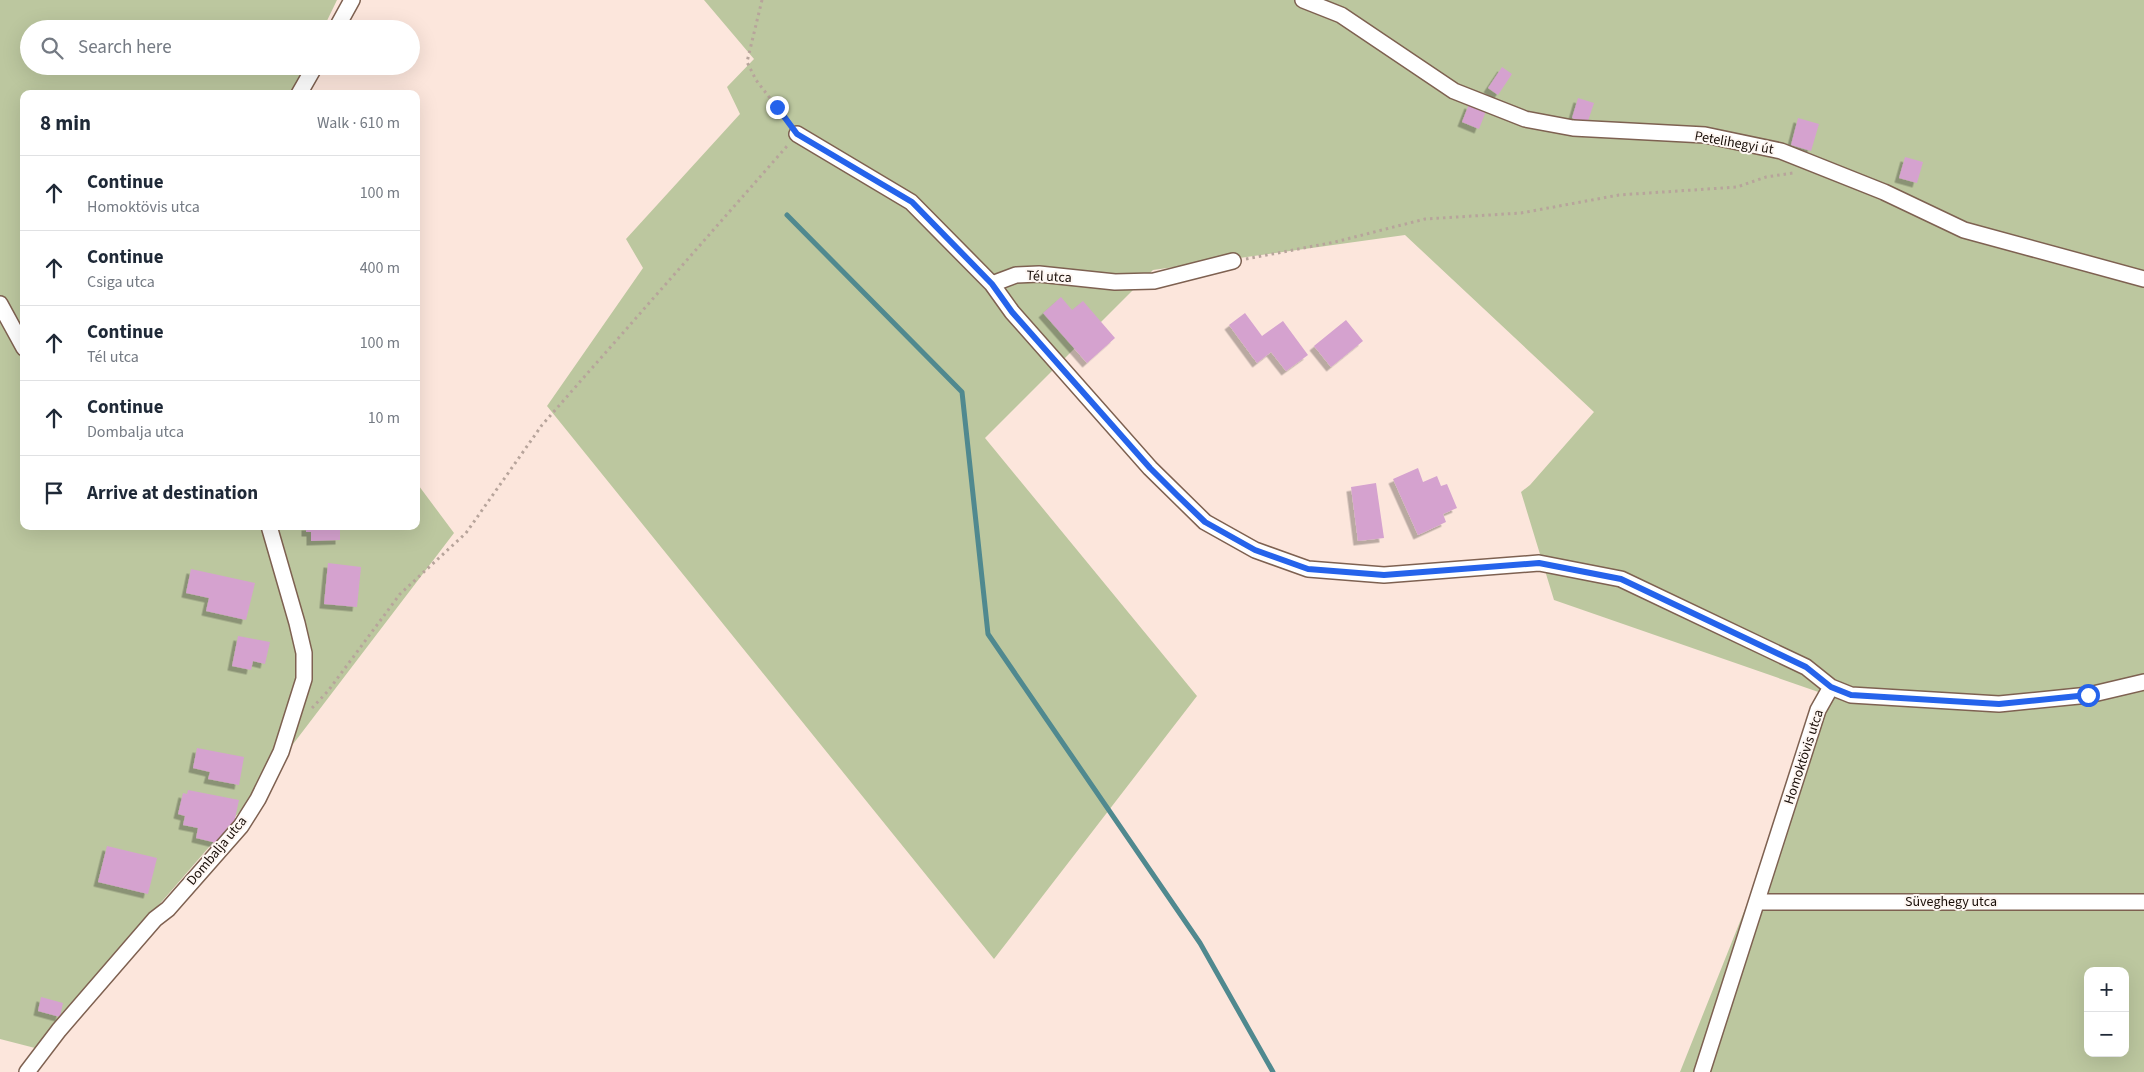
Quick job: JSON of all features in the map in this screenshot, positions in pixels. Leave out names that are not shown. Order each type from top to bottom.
[{"type":"street","points":[[341,20],[352,0]]},
{"type":"street","name":"Petelihegyi út","points":[[1303,0],[1341,15],[1454,91],[1525,119],[1573,128],[1705,135],[1781,151],[1884,192],[1964,230],[2144,278]]},
{"type":"street","points":[[301,90],[310,75]]},
{"type":"street","points":[[797,134],[912,202],[992,284],[1012,312],[1150,468],[1205,522],[1255,550],[1308,569],[1374,575],[1539,563],[1621,579],[1806,667],[1831,687],[1851,695],[1999,704],[2088,695],[2144,682]]},
{"type":"street","name":"Tél utca","points":[[992,284],[1016,275],[1039,274],[1115,282],[1154,281],[1233,262]]},
{"type":"street","points":[[0,304],[20,341]]},
{"type":"street","name":"Dombalja utca","points":[[27,1072],[59,1030],[155,919],[168,909],[241,826],[258,799],[281,752],[304,680],[304,654],[270,530]]},
{"type":"street","name":"Homoktövis utca","points":[[1702,1072],[1818,710],[1831,687]]},
{"type":"street","name":"Süveghegy utca","points":[[1758,902],[2144,902]]},
{"type":"path","points":[[308,711],[328,691],[400,594],[466,533],[542,425],[797,134],[756,80],[747,62],[750,43],[762,0]]},
{"type":"path","points":[[1233,262],[1335,242],[1425,220],[1521,213],[1618,195],[1737,188],[1766,177],[1820,166]]},
{"type":"green space","points":[[0,0],[337,0],[327,20],[20,20],[20,75],[301,75],[294,90],[20,90],[20,530],[420,530],[420,487],[454,533],[255,794],[35,1048],[0,1039]]},
{"type":"green space","points":[[704,0],[2144,0],[2144,1072],[1680,1072],[1830,696],[1554,600],[1521,492],[1530,485],[1594,412],[1405,235],[1153,270],[985,438],[1197,696],[994,959],[547,406],[643,268],[626,239],[740,114],[727,87],[754,59]]},
{"type":"building","points":[[1502,67],[1512,74],[1498,95],[1488,88]]},
{"type":"building","points":[[1578,98],[1594,103],[1587,124],[1572,118]]},
{"type":"building","points":[[1469,104],[1486,111],[1479,129],[1462,122]]},
{"type":"building","points":[[1798,118],[1819,124],[1811,151],[1791,145]]},
{"type":"building","points":[[1905,157],[1923,162],[1917,183],[1899,178]]},
{"type":"building","points":[[1061,297],[1072,310],[1083,301],[1115,338],[1087,363],[1043,313]]},
{"type":"building","points":[[1245,313],[1262,336],[1283,321],[1308,355],[1286,371],[1271,352],[1257,363],[1229,325]]},
{"type":"building","points":[[1346,320],[1363,341],[1331,367],[1314,346]]},
{"type":"building","points":[[1418,468],[1423,482],[1437,476],[1441,486],[1447,484],[1457,508],[1443,514],[1446,522],[1418,535],[1393,479]]},
{"type":"building","points":[[1376,483],[1384,538],[1358,541],[1351,487]]},
{"type":"building","points":[[306,530],[340,530],[340,540],[311,541],[311,532],[306,532]]},
{"type":"building","points":[[328,563],[361,567],[357,607],[324,604]]},
{"type":"building","points":[[191,569],[255,583],[246,620],[206,611],[209,598],[186,593]]},
{"type":"building","points":[[238,636],[270,642],[265,664],[253,661],[251,670],[232,666]]},
{"type":"building","points":[[197,748],[244,757],[239,785],[208,779],[210,772],[193,768]]},
{"type":"building","points":[[188,790],[239,800],[233,828],[227,827],[225,841],[218,839],[217,843],[196,838],[198,828],[183,825],[185,816],[178,814],[183,793],[187,794]]},
{"type":"building","points":[[107,846],[157,858],[148,894],[98,882]]},
{"type":"building","points":[[41,997],[63,1003],[60,1017],[38,1011]]},
{"type":"waterway","points":[[787,215],[962,392],[988,634],[1200,943],[1273,1072]]},
{"type":"route","points":[[777,107],[797,134],[912,202],[992,284],[1012,312],[1150,468],[1205,522],[1255,550],[1308,569],[1384,575],[1539,563],[1621,579],[1806,667],[1831,687],[1851,695],[1999,704],[2088,695]]}]
